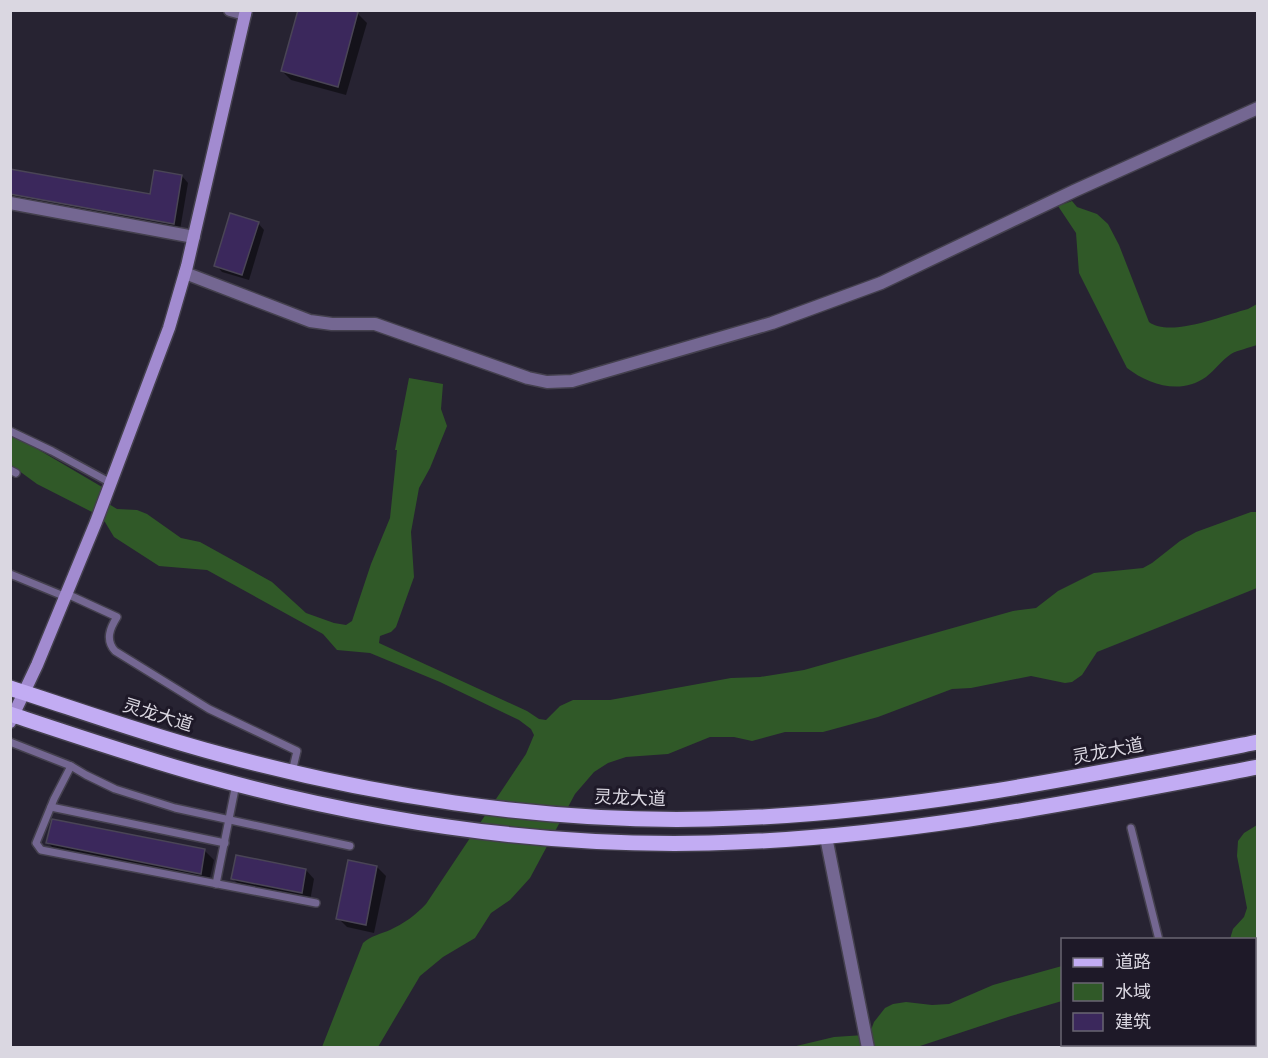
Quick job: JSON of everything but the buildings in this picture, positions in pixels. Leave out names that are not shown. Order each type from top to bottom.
[{"type":"main road","points":[[246,12],[185,273],[156,366],[67,595],[17,690],[12,717],[236,784],[347,809],[466,828],[568,838],[707,843],[825,837],[904,829],[988,817],[1257,767]]},
{"type":"main road","name":"灵龙大道","points":[[17,690],[149,734],[292,772],[352,785],[475,805],[578,815],[706,819],[793,815],[869,808],[994,791],[1257,742]]},
{"type":"street","points":[[230,10],[246,12]]},
{"type":"street","points":[[185,273],[310,321],[332,324],[375,324],[528,378],[547,382],[572,381],[772,323],[870,287],[1257,108]]},
{"type":"street","points":[[10,203],[194,237]]},
{"type":"street","points":[[825,837],[868,1047]]},
{"type":"lane","points":[[10,431],[52,451],[111,484]]},
{"type":"lane","points":[[10,574],[117,617],[109,636],[110,645],[115,651],[209,709],[297,751],[292,772]]},
{"type":"lane","points":[[10,742],[71,766],[115,789],[175,808],[350,846]]},
{"type":"lane","points":[[71,766],[36,843],[41,850],[316,903]]},
{"type":"lane","points":[[216,884],[236,784]]},
{"type":"lane","points":[[51,807],[225,843]]},
{"type":"lane","points":[[1131,828],[1159,938]]},
{"type":"water","points":[[1072,201],[1077,207],[1097,214],[1108,224],[1119,245],[1149,322],[1170,328],[1197,324],[1248,309],[1257,304],[1257,345],[1231,354],[1206,377],[1186,386],[1165,386],[1155,383],[1127,368],[1079,273],[1076,233],[1058,206]]},
{"type":"water","points":[[409,378],[443,384],[441,409],[447,426],[419,488],[411,532],[414,577],[396,627],[391,632],[380,636],[379,643],[527,711],[539,719],[546,720],[560,706],[573,700],[610,700],[731,678],[760,677],[804,670],[1013,611],[1036,608],[1058,591],[1094,573],[1143,568],[1196,532],[1251,512],[1257,512],[1257,588],[1097,652],[1082,675],[1072,682],[1065,683],[1031,676],[971,688],[952,689],[878,717],[823,732],[785,732],[752,741],[734,737],[710,737],[668,754],[626,757],[608,763],[594,772],[575,794],[530,878],[510,900],[491,913],[475,938],[443,957],[420,976],[378,1047],[322,1047],[363,943],[404,922],[426,904],[526,754],[534,735],[531,729],[519,720],[440,682],[370,653],[337,650],[323,634],[207,570],[159,566],[114,537],[105,522],[92,512],[37,484],[11,465],[11,436],[102,487],[99,498],[117,509],[137,510],[147,514],[181,538],[200,542],[272,582],[306,613],[346,625],[352,621],[371,564],[390,518],[397,450],[395,450]]},
{"type":"water","points":[[1257,825],[1258,1031],[1256,1032],[1256,938],[1230,938],[1233,929],[1244,917],[1247,908],[1237,856],[1238,841],[1244,833]]},
{"type":"water","points":[[1061,966],[1061,1001],[917,1047],[788,1048],[834,1037],[864,1035],[871,1030],[885,1008],[893,1004],[906,1002],[949,1004],[993,985]]},
{"type":"water","points":[[1098,1046],[1226,1046],[1222,1048],[1098,1048]]}]
